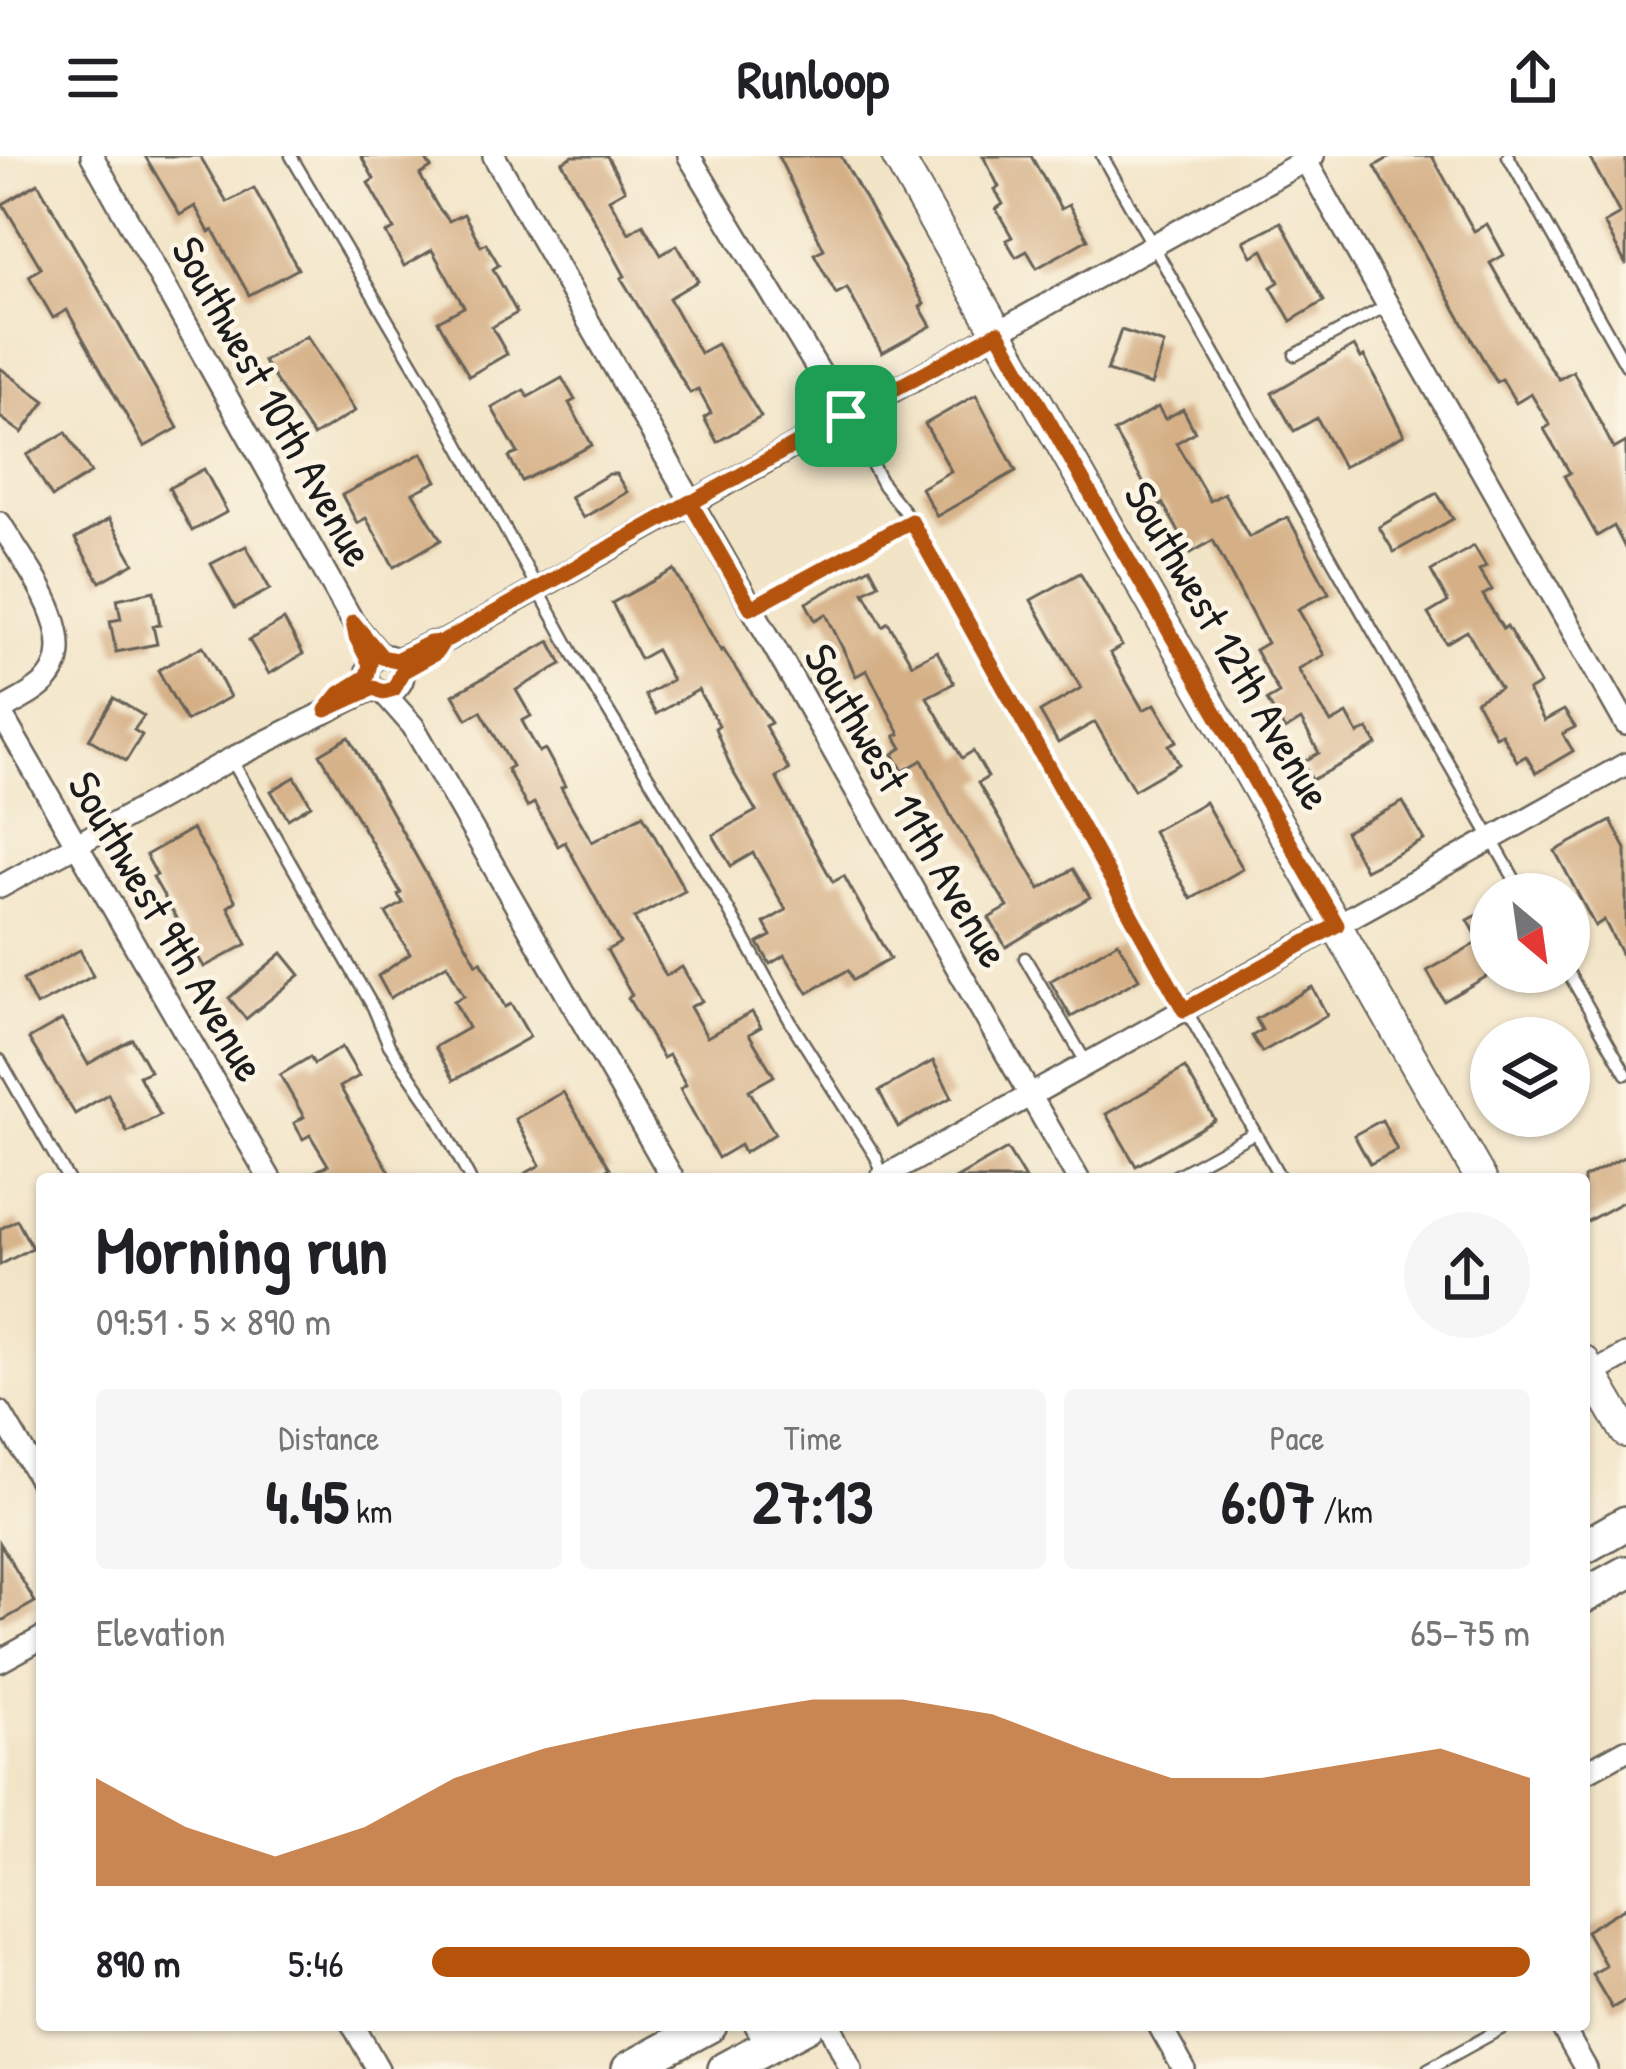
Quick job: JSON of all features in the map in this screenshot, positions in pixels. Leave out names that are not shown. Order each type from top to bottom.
[{"type":"main road","points":[[1590,1544],[1626,1523]]},
{"type":"main road","points":[[1590,1593],[1626,1573]]},
{"type":"main road","points":[[629,2069],[699,2031]]},
{"type":"main road","points":[[725,2069],[762,2036]]},
{"type":"street","name":"Southwest 10th Avenue","points":[[92,156],[671,1173]]},
{"type":"street","name":"Southwest 11th Avenue","points":[[494,156],[1075,1173]]},
{"type":"street","points":[[689,156],[846,416]]},
{"type":"street","name":"Southwest 12th Avenue","points":[[897,156],[1478,1173]]},
{"type":"street","points":[[0,887],[326,710],[340,693],[384,674],[430,643],[443,642],[1307,158],[1626,724]]},
{"type":"street","points":[[0,523],[55,618],[60,652],[45,682],[0,712]]},
{"type":"street","name":"Southwest 9th Avenue","points":[[0,712],[266,1173]]},
{"type":"street","points":[[893,1173],[1626,764]]},
{"type":"street","points":[[1590,1366],[1626,1355]]},
{"type":"street","points":[[1590,1370],[1626,1432]]},
{"type":"street","points":[[0,1412],[36,1473]]},
{"type":"street","points":[[0,1661],[36,1641]]},
{"type":"street","points":[[1590,1771],[1623,1758]]},
{"type":"street","points":[[356,2031],[375,2068]]},
{"type":"street","points":[[833,2031],[850,2069]]},
{"type":"street","points":[[1162,2031],[1184,2069]]},
{"type":"street","points":[[1564,2031],[1586,2069]]},
{"type":"lane","points":[[291,156],[434,398],[613,721],[876,1156],[880,1173]]},
{"type":"lane","points":[[1102,156],[1511,873]]},
{"type":"lane","points":[[1508,156],[1626,365]]},
{"type":"lane","points":[[1295,355],[1388,305]]},
{"type":"lane","points":[[846,416],[883,485],[911,521],[1277,1173]]},
{"type":"lane","points":[[751,608],[911,521]]},
{"type":"lane","points":[[231,759],[373,1007],[388,1045],[434,1111],[467,1173]]},
{"type":"lane","points":[[1025,958],[1087,1064]]},
{"type":"lane","points":[[1580,993],[1626,1073]]},
{"type":"lane","points":[[0,1060],[65,1173]]},
{"type":"lane","points":[[1181,1173],[1254,1133]]},
{"type":"lane","points":[[1428,2069],[1497,2031]]},
{"type":"building","points":[[145,156],[200,156],[227,202],[254,188],[298,269],[249,295],[213,230],[209,232],[195,206],[180,215]]},
{"type":"building","points":[[361,156],[424,156],[431,168],[420,175],[437,206],[449,221],[464,214],[481,246],[486,243],[499,265],[493,269],[517,313],[492,327],[507,354],[469,376],[438,321],[464,307],[432,250],[404,266],[386,233],[394,229],[368,183],[374,179]]},
{"type":"building","points":[[573,156],[607,156],[625,190],[609,199],[629,233],[643,224],[661,255],[677,245],[698,281],[669,298],[700,353],[717,344],[761,417],[717,442],[704,418],[711,413],[698,389],[690,393],[621,278],[625,276],[562,162]]},
{"type":"building","points":[[778,156],[841,156],[924,304],[920,307],[931,326],[882,353],[847,288],[836,294],[814,254],[824,249]]},
{"type":"building","points":[[983,156],[1031,156],[1061,209],[1069,205],[1088,239],[1037,268],[1027,251],[1016,257],[1006,240],[1012,237],[996,209],[1003,204],[995,190],[999,187]]},
{"type":"building","points":[[1392,156],[1432,156],[1474,231],[1487,224],[1504,255],[1490,263],[1549,366],[1559,379],[1573,371],[1614,449],[1626,442],[1626,550],[1614,526],[1597,536],[1564,476],[1570,473],[1544,429],[1550,425],[1531,394],[1516,403],[1502,379],[1496,382],[1375,166]]},
{"type":"building","points":[[1589,156],[1626,156],[1626,265],[1604,223],[1620,214]]},
{"type":"building","points":[[38,183],[178,428],[144,447],[67,310],[53,318],[29,276],[41,268],[3,204]]},
{"type":"building","points":[[1281,222],[1324,301],[1291,321],[1271,287],[1279,282],[1263,250],[1252,256],[1244,241]]},
{"type":"building","points":[[1121,330],[1164,344],[1151,385],[1107,371]]},
{"type":"building","points":[[307,336],[355,411],[313,436],[263,361]]},
{"type":"building","points":[[1354,346],[1364,356],[1404,435],[1343,467],[1317,418],[1294,431],[1272,393]]},
{"type":"building","points":[[0,368],[45,401],[22,433],[0,417]]},
{"type":"building","points":[[562,378],[575,400],[569,403],[592,445],[522,481],[509,457],[518,453],[492,408],[524,390],[528,397]]},
{"type":"building","points":[[976,395],[1016,471],[937,516],[921,488],[951,471],[925,424]]},
{"type":"building","points":[[1158,407],[1165,419],[1183,409],[1195,432],[1176,443],[1210,501],[1224,493],[1249,537],[1288,517],[1329,593],[1298,609],[1324,655],[1298,669],[1331,723],[1347,714],[1358,734],[1368,729],[1377,745],[1312,780],[1303,762],[1319,753],[1301,720],[1285,730],[1267,700],[1279,693],[1255,650],[1267,643],[1213,540],[1191,553],[1163,504],[1158,508],[1114,432]]},
{"type":"building","points":[[66,432],[91,473],[52,497],[27,455]]},
{"type":"building","points":[[422,453],[437,481],[413,493],[441,540],[394,567],[366,518],[357,523],[342,495]]},
{"type":"building","points":[[204,469],[227,512],[192,531],[169,488]]},
{"type":"building","points":[[616,474],[627,492],[583,518],[570,497]]},
{"type":"building","points":[[1437,493],[1453,519],[1394,552],[1379,527]]},
{"type":"building","points":[[109,519],[134,563],[100,582],[75,539]]},
{"type":"building","points":[[246,546],[270,589],[235,608],[211,564]]},
{"type":"building","points":[[1474,546],[1486,566],[1479,570],[1492,590],[1483,595],[1540,684],[1528,691],[1544,721],[1564,710],[1575,727],[1563,734],[1573,751],[1536,773],[1526,756],[1517,761],[1501,733],[1495,736],[1476,701],[1500,688],[1467,631],[1446,643],[1428,614],[1448,602],[1431,571]]},
{"type":"building","points":[[870,567],[879,584],[864,592],[883,626],[888,622],[912,664],[937,651],[954,683],[927,697],[962,758],[973,751],[988,777],[978,783],[1040,889],[1073,869],[1090,897],[1006,947],[989,918],[1008,907],[922,760],[903,771],[893,754],[902,748],[895,736],[900,734],[867,670],[856,676],[826,614],[815,620],[806,603]]},
{"type":"building","points":[[674,570],[721,651],[771,723],[765,726],[789,770],[776,777],[801,825],[833,882],[844,876],[890,959],[853,980],[848,970],[808,993],[785,955],[770,964],[758,943],[771,936],[764,923],[786,910],[753,853],[731,866],[713,835],[756,811],[732,770],[715,728],[719,725],[698,690],[656,714],[645,695],[672,680],[656,650],[640,659],[612,603]]},
{"type":"building","points":[[1080,573],[1122,646],[1110,653],[1143,710],[1155,704],[1177,741],[1169,745],[1179,764],[1134,790],[1095,722],[1058,743],[1040,712],[1081,688],[1031,600]]},
{"type":"building","points":[[154,591],[160,625],[153,626],[157,644],[116,652],[110,621],[121,619],[117,599]]},
{"type":"building","points":[[284,620],[303,654],[269,674],[249,640]]},
{"type":"building","points":[[550,641],[562,664],[516,690],[531,716],[522,721],[539,752],[545,749],[592,842],[643,815],[685,891],[634,918],[666,976],[682,967],[702,1001],[690,1007],[707,1037],[752,1012],[761,1027],[749,1034],[774,1076],[749,1090],[775,1134],[744,1153],[740,1145],[718,1158],[680,1089],[686,1085],[669,1055],[663,1058],[628,998],[632,995],[607,950],[620,943],[565,842],[558,846],[534,803],[527,807],[507,769],[512,766],[481,711],[467,719],[453,695]]},
{"type":"building","points":[[203,646],[230,697],[186,721],[158,670]]},
{"type":"building","points":[[114,698],[144,716],[134,730],[142,735],[126,761],[89,739]]},
{"type":"building","points":[[349,737],[477,964],[481,961],[505,1007],[511,1004],[530,1037],[454,1080],[435,1047],[468,1028],[454,1001],[464,996],[447,964],[390,998],[378,976],[410,954],[386,913],[403,903],[401,893],[320,754]]},
{"type":"building","points":[[295,777],[311,805],[288,819],[271,791]]},
{"type":"building","points":[[1205,802],[1243,869],[1191,899],[1153,831]]},
{"type":"building","points":[[1403,802],[1424,840],[1365,870],[1345,832]]},
{"type":"building","points":[[1611,821],[1626,849],[1626,963],[1604,920],[1595,926],[1590,917],[1590,873],[1567,873],[1555,851]]},
{"type":"building","points":[[192,829],[236,901],[228,907],[247,944],[204,967],[153,877],[157,875],[146,855]]},
{"type":"building","points":[[1118,942],[1139,979],[1071,1017],[1050,981]]},
{"type":"building","points":[[1470,947],[1470,986],[1444,1001],[1427,971]]},
{"type":"building","points":[[80,950],[93,976],[36,1006],[23,980]]},
{"type":"building","points":[[282,953],[300,975],[246,1019],[229,998]]},
{"type":"building","points":[[1312,987],[1327,1015],[1262,1052],[1252,1036],[1262,1030],[1256,1019]]},
{"type":"building","points":[[62,1020],[88,1064],[132,1039],[150,1071],[139,1076],[160,1115],[127,1132],[108,1094],[75,1114],[29,1039]]},
{"type":"building","points":[[342,1047],[359,1076],[340,1087],[390,1173],[312,1173],[328,1165],[310,1135],[303,1139],[294,1123],[304,1117],[280,1075],[310,1057],[314,1064]]},
{"type":"building","points":[[933,1061],[952,1097],[898,1127],[879,1091]]},
{"type":"building","points":[[1185,1068],[1215,1120],[1136,1166],[1106,1114]]},
{"type":"building","points":[[563,1092],[610,1168],[601,1173],[526,1173],[540,1165],[515,1119]]},
{"type":"building","points":[[1382,1120],[1397,1150],[1370,1164],[1354,1135]]},
{"type":"building","points":[[1007,1149],[1021,1173],[965,1173]]},
{"type":"building","points":[[1626,1156],[1626,1200],[1590,1220],[1590,1175]]},
{"type":"building","points":[[17,1220],[32,1248],[0,1265],[0,1229]]},
{"type":"building","points":[[0,1543],[35,1602],[0,1622]]},
{"type":"building","points":[[1626,1907],[1626,2000],[1612,2008],[1592,1974],[1606,1966],[1590,1938],[1590,1929]]},
{"type":"route","points":[[846,416],[690,502],[443,642],[430,643],[396,660],[382,657],[353,622],[370,664],[367,676],[340,693],[326,710],[374,688],[394,689],[402,672],[436,653],[443,642],[539,588],[690,502],[751,608],[911,521],[1184,1010],[1337,925],[998,332],[846,416]]}]
